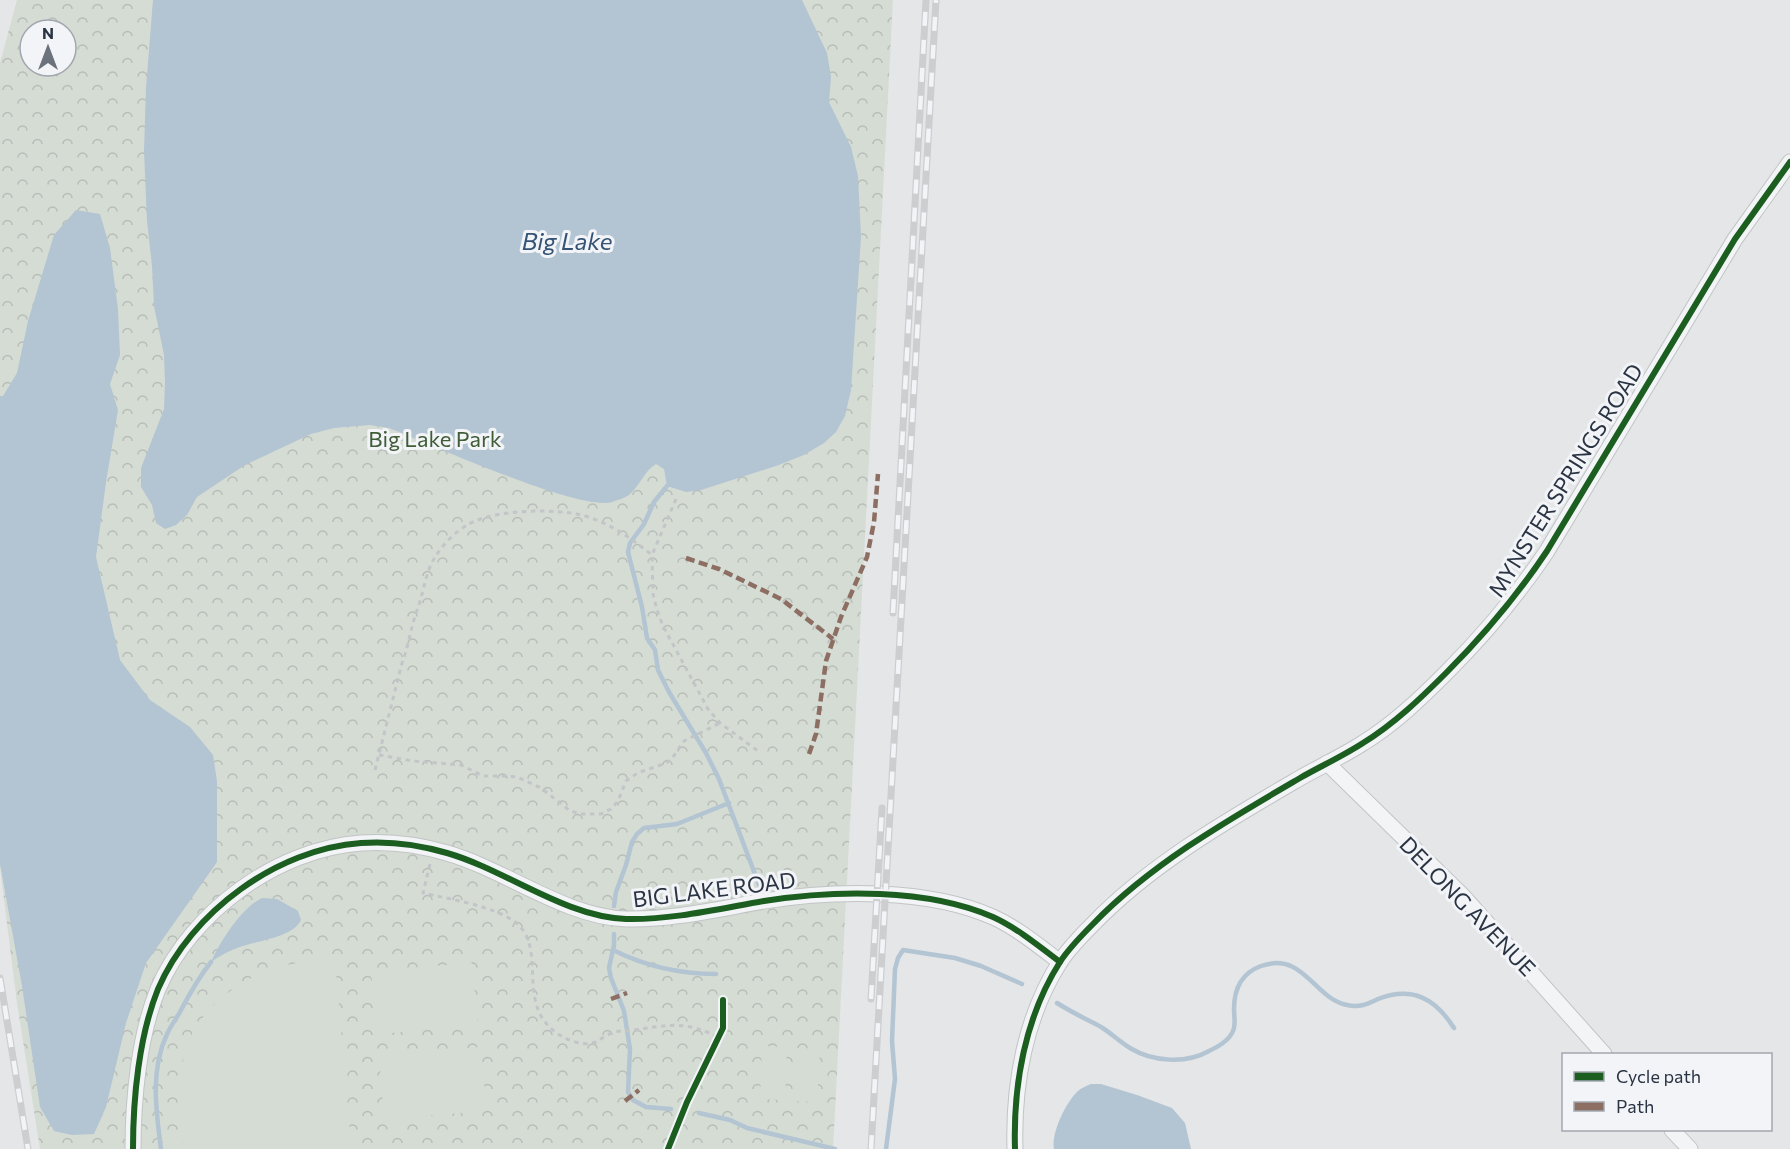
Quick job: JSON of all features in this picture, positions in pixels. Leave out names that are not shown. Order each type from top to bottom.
[{"type":"street","name":"MYNSTER SPRINGS ROAD","points":[[1015,1149],[1017,1096],[1022,1058],[1031,1026],[1045,990],[1060,962],[1074,944],[1105,912],[1136,885],[1187,848],[1262,801],[1364,743],[1404,713],[1474,645],[1521,590],[1547,551],[1735,239],[1790,162]]},
{"type":"street","name":"DELONG AVENUE","points":[[1328,763],[1476,910],[1603,1053]]},
{"type":"street","name":"BIG LAKE ROAD","points":[[133,1149],[137,1088],[143,1046],[150,1012],[158,989],[171,964],[208,916],[236,892],[288,862],[320,851],[360,843],[434,849],[485,867],[574,908],[622,919],[660,918],[821,894],[881,895],[948,902],[996,918],[1060,962]]},
{"type":"street","points":[[1673,1131],[1690,1149]]},
{"type":"path","points":[[676,500],[652,555],[653,594],[663,626],[702,699],[720,723],[758,751]]},
{"type":"path","points":[[375,770],[413,622],[433,560],[451,538],[470,523],[495,515],[541,511],[574,513],[614,528],[652,555]]},
{"type":"path","points":[[379,755],[448,762],[461,765],[483,776],[517,777],[541,788],[569,810],[579,814],[601,814],[611,809],[618,801],[626,781],[640,772],[670,760],[684,741],[720,723]]},
{"type":"path","points":[[434,849],[423,893],[471,904],[516,923],[530,944],[534,998],[542,1016],[562,1037],[589,1043],[617,1031],[658,1025],[682,1025],[706,1030],[719,1038]]},
{"type":"path","points":[[714,1048],[723,1028]]},
{"type":"green space","name":"Big Lake Park","points":[[17,0],[893,0],[833,1149],[40,1149],[17,1003],[0,868],[0,63]]},
{"type":"green space","points":[[335,959],[351,1146],[349,1149],[183,1149],[180,1111],[181,1073],[186,1048],[200,1021],[234,988],[262,973],[290,964]]},
{"type":"green space","points":[[472,963],[478,1026],[376,1034],[371,971]]},
{"type":"green space","points":[[762,1046],[787,1047],[785,1100],[760,1099]]},
{"type":"green space","points":[[481,1047],[486,1111],[384,1119],[379,1056]]},
{"type":"green space","points":[[795,1048],[820,1049],[817,1102],[792,1101]]},
{"type":"water","name":"Big Lake","points":[[153,0],[802,0],[827,53],[831,77],[829,102],[851,147],[858,176],[861,237],[851,390],[845,416],[836,432],[824,443],[804,455],[701,490],[686,492],[667,486],[664,469],[656,464],[627,496],[612,502],[595,502],[537,487],[389,428],[370,425],[334,428],[311,434],[245,465],[197,497],[187,515],[176,525],[165,529],[156,523],[152,505],[141,487],[141,468],[164,409],[165,382],[164,355],[154,306],[144,151]]},
{"type":"water","points":[[76,210],[100,214],[110,248],[118,309],[120,355],[110,384],[118,410],[96,557],[120,660],[150,700],[190,727],[213,755],[217,781],[217,862],[146,963],[126,1023],[106,1107],[94,1134],[72,1135],[54,1131],[40,1107],[22,986],[0,864],[0,396],[3,396],[17,373],[28,321],[54,235]]},
{"type":"water","points":[[262,898],[277,899],[298,911],[301,920],[297,926],[282,935],[237,948],[211,962],[239,917]]},
{"type":"water","points":[[1091,1084],[1101,1084],[1172,1108],[1185,1123],[1191,1149],[1054,1149],[1057,1127],[1064,1110],[1078,1091]]},
{"type":"waterway","points":[[667,486],[654,502],[644,524],[630,543],[628,552],[642,607],[647,638],[655,650],[658,670],[669,692],[719,779],[761,890]]},
{"type":"waterway","points":[[614,906],[616,892],[632,842],[637,834],[644,828],[677,824],[729,803]]},
{"type":"waterway","points":[[614,934],[609,968],[624,1011],[630,1049],[628,1092],[633,1100],[646,1107],[671,1109]]},
{"type":"waterway","points":[[613,950],[663,968],[716,974]]},
{"type":"waterway","points":[[886,1149],[895,1079],[892,1041],[895,969],[903,950],[955,958],[981,966],[1022,984]]},
{"type":"waterway","points":[[161,1149],[157,1120],[158,1062],[170,1028],[211,962]]},
{"type":"waterway","points":[[1057,1003],[1101,1027],[1139,1053],[1159,1059],[1190,1058],[1212,1049],[1229,1038],[1234,1029],[1234,1002],[1240,983],[1254,969],[1276,963],[1298,970],[1325,994],[1347,1005],[1363,1005],[1390,995],[1422,997],[1439,1009],[1454,1028]]},
{"type":"waterway","points":[[699,1113],[730,1120],[747,1128],[835,1149]]},
{"type":"railway","points":[[893,613],[926,0]]},
{"type":"railway","points":[[871,1149],[936,0]]},
{"type":"railway","points":[[871,999],[882,808]]},
{"type":"railway","points":[[0,978],[28,1149]]},
{"type":"marked path","points":[[809,754],[816,734],[826,661],[841,617],[867,557],[874,522],[878,474]]},
{"type":"marked path","points":[[686,558],[719,569],[781,599],[833,639]]},
{"type":"marked path","points":[[611,999],[627,993]]},
{"type":"marked path","points":[[625,1101],[639,1090]]},
{"type":"cycle path","points":[[1015,1149],[1019,1076],[1030,1028],[1048,983],[1067,952],[1116,902],[1191,844],[1386,728],[1427,692],[1474,644],[1536,568],[1735,239],[1790,162]]},
{"type":"cycle path","points":[[133,1149],[138,1068],[146,1027],[158,989],[173,961],[192,935],[240,889],[298,858],[330,848],[361,843],[382,843],[437,850],[491,870],[558,902],[603,916],[626,919],[678,916],[791,897],[850,894],[910,896],[967,908],[993,917],[1028,938],[1060,962]]},
{"type":"cycle path","points":[[668,1149],[687,1102],[723,1028],[723,1000]]}]
